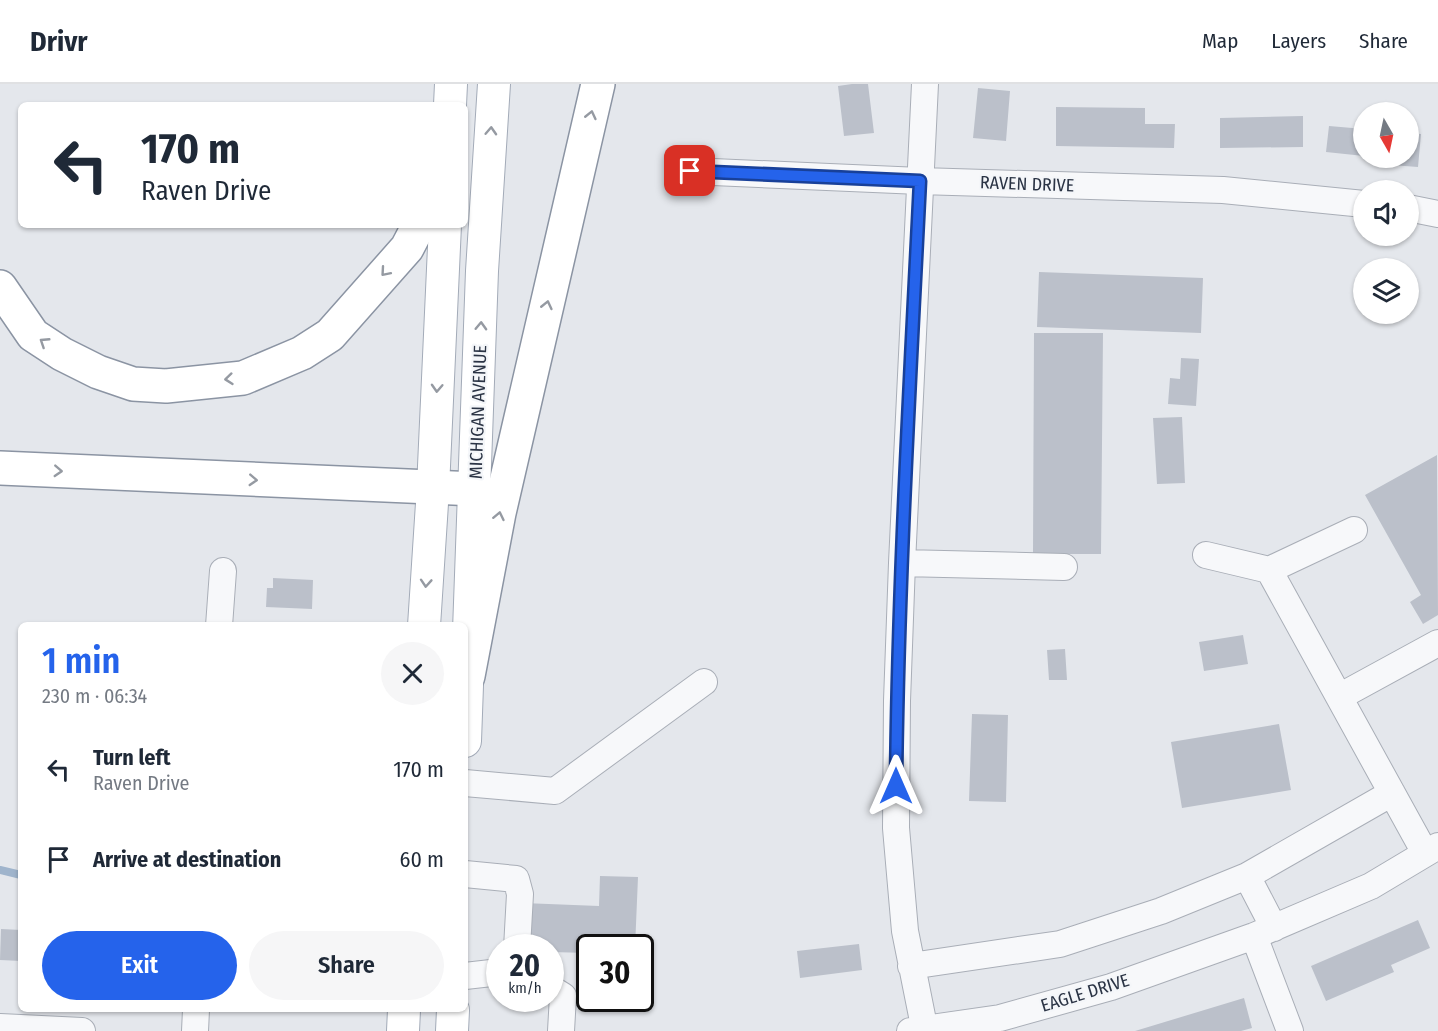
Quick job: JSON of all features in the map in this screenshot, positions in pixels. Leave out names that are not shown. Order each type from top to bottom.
[{"type":"highway","points":[[468,676],[499,513],[598,84]]},
{"type":"highway","points":[[0,287],[33,335],[62,354],[98,372],[133,384],[166,386],[243,378],[302,353],[330,335],[406,248],[417,228]]},
{"type":"highway","points":[[0,468],[476,489]]},
{"type":"main road","points":[[450,102],[451,84]]},
{"type":"main road","name":"MICHIGAN AVENUE","points":[[468,676],[482,271],[494,84]]},
{"type":"main road","points":[[424,622],[445,228]]},
{"type":"main road","points":[[403,1031],[404,1012]]},
{"type":"main road","points":[[452,1031],[453,1012]]},
{"type":"street","points":[[920,1030],[905,931],[896,828],[897,701],[902,563],[925,84]]},
{"type":"street","name":"RAVEN DRIVE","points":[[690,171],[1223,190],[1353,203]]},
{"type":"street","points":[[1419,210],[1438,214]]},
{"type":"street","points":[[1206,555],[1269,570],[1354,530]]},
{"type":"street","points":[[902,563],[1064,567]]},
{"type":"street","points":[[1269,570],[1392,793],[1432,850]]},
{"type":"street","points":[[219,622],[223,571]]},
{"type":"street","points":[[1339,697],[1438,643]]},
{"type":"street","points":[[468,783],[555,791],[704,682]]},
{"type":"street","points":[[911,966],[1060,944],[1161,912],[1247,876],[1392,793]]},
{"type":"street","name":"EAGLE DRIVE","points":[[920,1030],[1000,1018],[1111,987],[1264,932],[1371,886],[1432,850]]},
{"type":"street","points":[[468,874],[516,879],[520,894],[518,934]]},
{"type":"street","points":[[1247,876],[1290,1031]]},
{"type":"street","points":[[468,976],[486,974]]},
{"type":"street","points":[[195,1031],[196,1012]]},
{"type":"street","points":[[561,1031],[562,1012]]},
{"type":"street","points":[[0,1027],[82,1031]]},
{"type":"building","points":[[868,84],[874,133],[844,136],[838,86]]},
{"type":"building","points":[[978,88],[1010,91],[1006,141],[973,138]]},
{"type":"building","points":[[1056,107],[1145,108],[1145,124],[1175,124],[1174,148],[1056,146]]},
{"type":"building","points":[[1303,116],[1303,147],[1220,148],[1220,118]]},
{"type":"building","points":[[1329,126],[1353,128],[1353,155],[1326,152]]},
{"type":"building","points":[[1039,272],[1203,278],[1201,333],[1037,327]]},
{"type":"building","points":[[1034,333],[1103,333],[1101,554],[1033,554]]},
{"type":"building","points":[[1181,358],[1199,359],[1196,406],[1168,404],[1170,378],[1180,379]]},
{"type":"building","points":[[1182,417],[1185,483],[1157,484],[1153,418]]},
{"type":"building","points":[[1437,455],[1438,615],[1423,624],[1410,602],[1421,595],[1365,495]]},
{"type":"building","points":[[273,578],[313,580],[312,609],[266,607],[267,588],[273,588]]},
{"type":"building","points":[[1243,635],[1248,664],[1204,671],[1199,642]]},
{"type":"building","points":[[1065,649],[1067,680],[1049,680],[1047,650]]},
{"type":"building","points":[[972,714],[1008,715],[1006,802],[969,801]]},
{"type":"building","points":[[1279,724],[1291,790],[1182,808],[1171,742]]},
{"type":"building","points":[[600,876],[638,877],[636,934],[576,934],[576,953],[564,952],[564,934],[522,934],[523,903],[599,906]]},
{"type":"building","points":[[1418,920],[1430,948],[1391,965],[1394,972],[1326,1001],[1311,966]]},
{"type":"building","points":[[1,929],[18,930],[18,961],[0,960]]},
{"type":"building","points":[[859,944],[862,970],[800,978],[797,951]]},
{"type":"building","points":[[1244,998],[1252,1028],[1241,1031],[1135,1031]]},
{"type":"waterway","points":[[0,870],[18,874]]},
{"type":"route","points":[[690,171],[920,181],[902,563],[896,786]]}]
